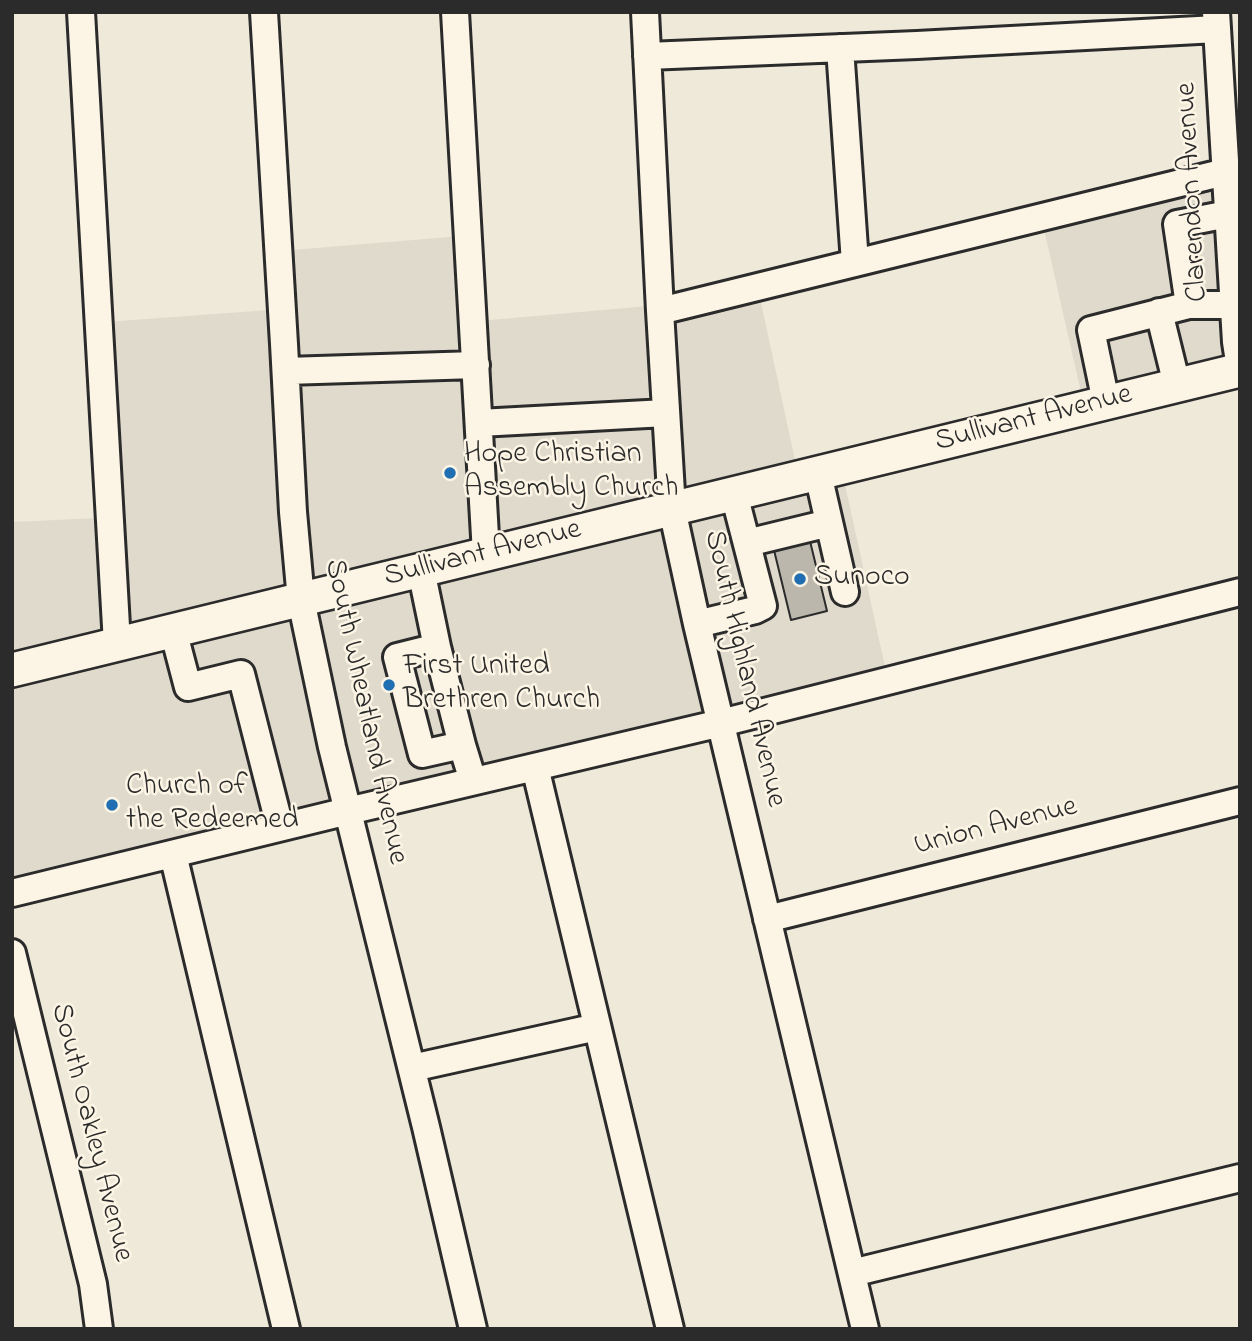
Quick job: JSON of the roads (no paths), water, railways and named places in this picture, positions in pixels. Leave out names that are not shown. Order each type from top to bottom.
[{"type":"main road","name":"Sullivant Avenue","points":[[12,670],[1240,369]]},
{"type":"street","points":[[81,12],[117,644]]},
{"type":"street","name":"South Wheatland Avenue","points":[[264,12],[293,512],[301,600],[332,747],[412,1068],[473,1329]]},
{"type":"street","points":[[455,12],[486,554]]},
{"type":"street","name":"South Highland Avenue","points":[[645,12],[672,509],[865,1329]]},
{"type":"street","points":[[647,56],[840,48],[1217,21]]},
{"type":"street","name":"Clarendon Avenue","points":[[1217,21],[1230,81],[1228,214],[1240,369]]},
{"type":"street","points":[[840,48],[855,263]]},
{"type":"street","points":[[660,311],[855,263],[1230,182]]},
{"type":"street","points":[[1189,304],[1177,224],[1228,214]]},
{"type":"street","points":[[1106,402],[1091,330],[1189,304],[1233,304]]},
{"type":"street","points":[[1159,312],[1177,385]]},
{"type":"street","points":[[286,371],[476,365]]},
{"type":"street","points":[[479,423],[666,413]]},
{"type":"street","points":[[818,474],[845,592]]},
{"type":"street","points":[[697,624],[763,606],[734,494]]},
{"type":"street","points":[[747,543],[829,523]]},
{"type":"street","points":[[421,570],[473,781]]},
{"type":"street","points":[[12,893],[721,723],[1240,592]]},
{"type":"street","points":[[173,630],[188,687],[241,674],[280,827]]},
{"type":"street","points":[[438,647],[397,657],[422,754],[462,745]]},
{"type":"street","points":[[535,767],[670,1329]]},
{"type":"street","name":"Union Avenue","points":[[767,919],[1240,801]]},
{"type":"street","points":[[173,854],[286,1329]]},
{"type":"street","name":"South Oakley Avenue","points":[[12,953],[93,1284],[99,1329]]},
{"type":"street","points":[[412,1068],[597,1027]]},
{"type":"street","points":[[852,1273],[1240,1178]]},
{"type":"place","name":"Hope Christian Assembly Church","points":[[450,473]]},
{"type":"place","name":"Sunoco","points":[[800,579]]},
{"type":"place","name":"First United Brethren Church","points":[[389,685]]},
{"type":"place","name":"Church of the Redeemed","points":[[112,805]]}]
